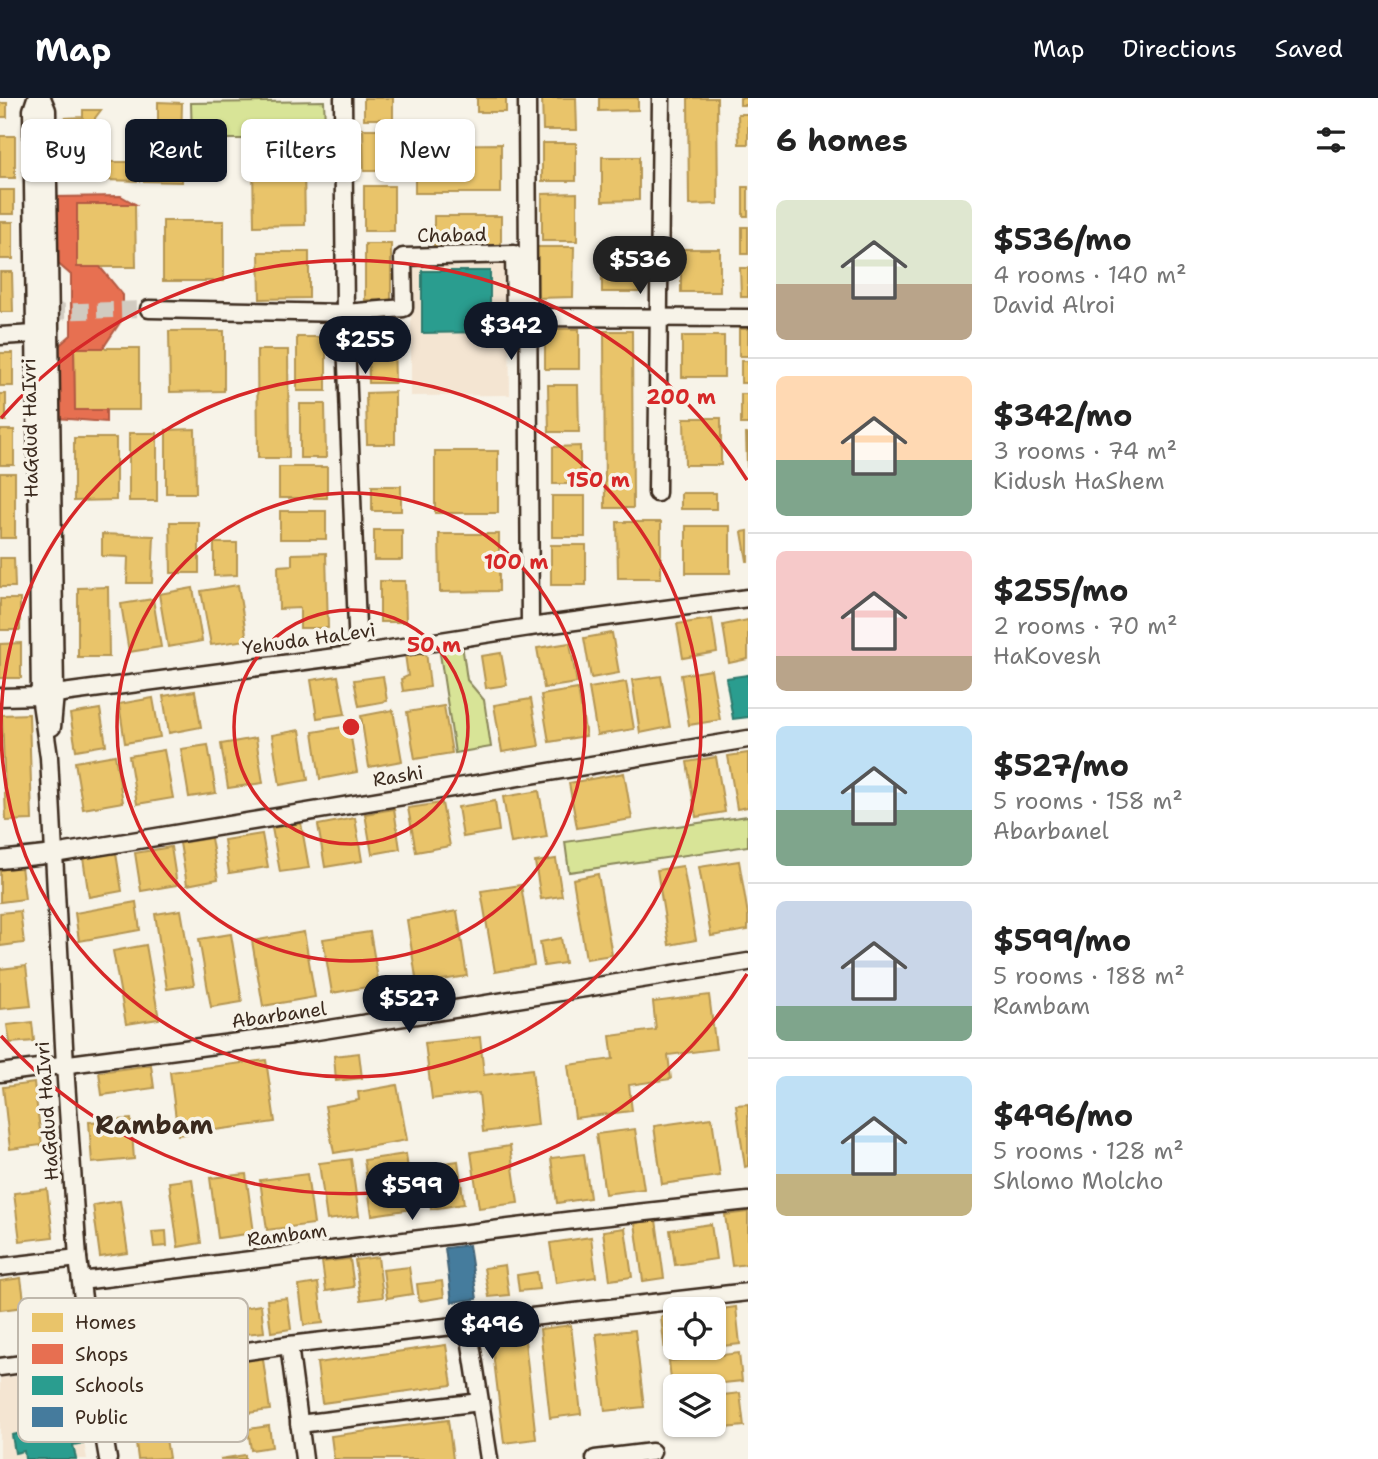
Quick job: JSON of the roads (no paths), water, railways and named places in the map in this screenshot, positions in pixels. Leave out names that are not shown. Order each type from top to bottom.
[{"type":"street","name":"HaGdud HaIvri","points":[[36,98],[32,110],[35,334],[48,695]]},
{"type":"street","name":"HaGdud HaIvri","points":[[42,98],[47,110],[49,757],[65,1065],[83,1298]]},
{"type":"street","points":[[344,98],[345,313],[358,654]]},
{"type":"street","points":[[527,98],[530,626]]},
{"type":"street","points":[[657,493],[660,98]]},
{"type":"street","name":"Chabad","points":[[149,309],[345,313],[404,308],[403,257],[514,254],[515,317],[529,317]]},
{"type":"street","points":[[529,317],[748,318]]},
{"type":"street","points":[[0,336],[35,334]]},
{"type":"street","name":"Yehuda HaLevi","points":[[0,698],[48,695],[358,654],[530,626],[748,598]]},
{"type":"street","name":"Rashi","points":[[0,860],[54,854],[748,739]]},
{"type":"street","name":"Abarbanel","points":[[0,1073],[292,1035],[748,962]]},
{"type":"street","name":"Rambam","points":[[81,1281],[748,1201]]},
{"type":"street","points":[[0,1267],[78,1258]]},
{"type":"street","points":[[248,1351],[748,1292]]},
{"type":"street","points":[[468,1325],[489,1459]]},
{"type":"street","points":[[289,1345],[304,1459]]},
{"type":"street","points":[[0,1367],[18,1364]]},
{"type":"street","points":[[299,1424],[480,1402]]},
{"type":"street","points":[[594,1459],[652,1452]]},
{"type":"tunnel","points":[[49,312],[149,309]]},
{"type":"district","name":"Rambam","points":[[154,1124]]}]
